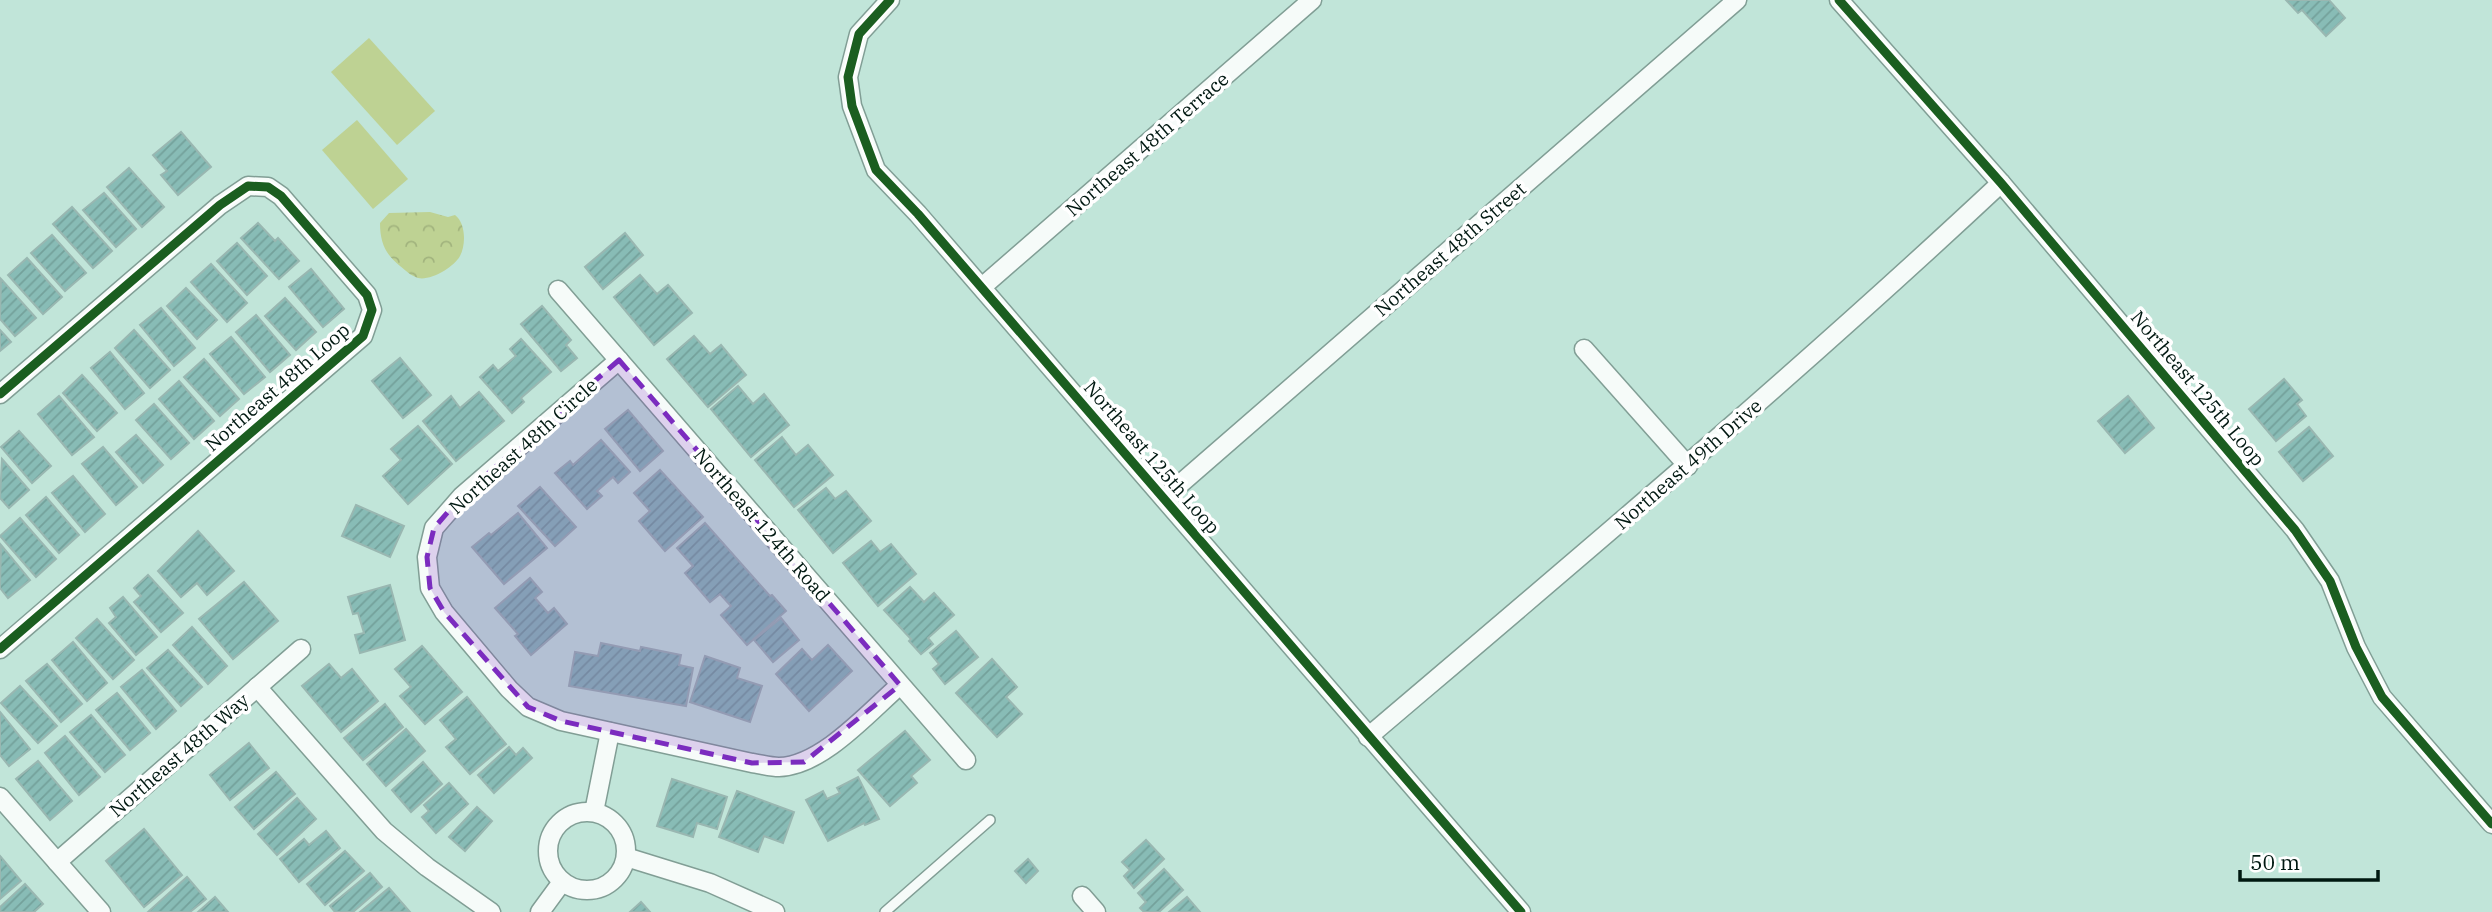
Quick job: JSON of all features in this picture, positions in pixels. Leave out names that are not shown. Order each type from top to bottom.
[{"type":"street","name":"Northeast 125th Loop","points":[[890,0],[859,34],[848,77],[852,106],[876,170],[918,214],[1521,912]]},
{"type":"street","name":"Northeast 48th Terrace","points":[[982,288],[1312,0]]},
{"type":"street","name":"Northeast 48th Street","points":[[1164,498],[1737,0]]},
{"type":"street","name":"Northeast 125th Loop","points":[[1839,0],[2001,183],[2311,551],[2330,580],[2356,647],[2382,697],[2492,824]]},
{"type":"street","name":"Northeast 49th Drive","points":[[1368,737],[1688,466],[1897,281],[2001,183]]},
{"type":"street","name":"Northeast 48th Loop","points":[[0,394],[220,205],[248,186],[268,187],[281,196],[367,295],[372,310],[363,336],[0,649]]},
{"type":"street","name":"Northeast 124th Road","points":[[558,290],[966,760]]},
{"type":"street","points":[[1584,348],[1688,466]]},
{"type":"street","name":"Northeast 48th Circle","points":[[619,360],[462,496],[434,528],[426,557],[430,588],[444,612],[509,689],[528,707],[561,721],[779,767],[804,762],[824,752],[900,685]]},
{"type":"street","name":"Northeast 48th Way","points":[[58,862],[301,649]]},
{"type":"street","points":[[257,687],[384,831],[427,867],[491,912]]},
{"type":"street","points":[[594,812],[610,732]]},
{"type":"street","points":[[0,797],[101,912]]},
{"type":"street","points":[[594,812],[615,823],[623,833],[626,858],[616,879],[607,886],[584,891],[562,882],[554,873],[547,852],[554,830],[571,815],[594,812]]},
{"type":"street","points":[[626,858],[710,883],[775,912]]},
{"type":"street","points":[[540,912],[562,882]]},
{"type":"street","points":[[1082,896],[1096,912]]},
{"type":"lane","points":[[885,912],[990,820]]},
{"type":"highlighted area","points":[[619,360],[900,685],[804,762],[752,763],[561,721],[528,707],[444,612],[430,588],[427,557],[434,528],[462,496]]},
{"type":"green space","points":[[369,38],[435,111],[397,145],[331,72]]},
{"type":"green space","points":[[357,120],[408,179],[373,209],[322,150]]},
{"type":"green space","points":[[430,212],[448,217],[455,215],[459,219],[464,234],[463,246],[460,256],[448,269],[429,277],[418,278],[400,266],[387,252],[382,242],[380,223],[389,213]]},
{"type":"building","points":[[2286,0],[2329,0],[2345,18],[2326,36],[2302,10],[2298,13]]},
{"type":"building","points":[[181,132],[211,167],[178,195],[161,175],[167,171],[153,155]]},
{"type":"building","points":[[129,168],[164,207],[142,227],[107,187]]},
{"type":"building","points":[[104,193],[136,229],[116,247],[83,210]]},
{"type":"building","points":[[72,207],[112,251],[93,268],[53,224]]},
{"type":"building","points":[[258,223],[275,241],[278,238],[299,261],[279,279],[241,238]]},
{"type":"building","points":[[625,233],[643,255],[603,289],[585,267]]},
{"type":"building","points":[[52,235],[86,273],[65,291],[31,253]]},
{"type":"building","points":[[237,243],[267,276],[247,295],[217,261]]},
{"type":"building","points":[[27,258],[62,297],[43,314],[8,275]]},
{"type":"building","points":[[211,264],[247,303],[227,322],[191,282]]},
{"type":"building","points":[[311,269],[344,309],[323,327],[289,287]]},
{"type":"building","points":[[640,275],[657,294],[668,285],[692,313],[654,345],[614,297]]},
{"type":"building","points":[[1,279],[36,318],[15,336],[0,319]]},
{"type":"building","points":[[186,288],[217,320],[197,339],[167,306]]},
{"type":"building","points":[[285,298],[316,332],[296,350],[265,316]]},
{"type":"building","points":[[542,306],[571,340],[566,345],[577,358],[561,371],[521,324]]},
{"type":"building","points":[[161,308],[195,348],[174,366],[140,325]]},
{"type":"building","points":[[256,315],[290,355],[270,372],[236,332]]},
{"type":"building","points":[[0,330],[11,342],[0,351]]},
{"type":"building","points":[[134,330],[170,370],[150,388],[115,348]]},
{"type":"building","points":[[694,336],[710,354],[721,345],[746,375],[708,407],[667,359]]},
{"type":"building","points":[[231,337],[265,377],[244,394],[210,354]]},
{"type":"building","points":[[521,339],[551,372],[521,398],[524,402],[512,413],[480,377],[493,365],[498,371],[516,356],[510,349]]},
{"type":"building","points":[[110,352],[144,393],[125,409],[91,368]]},
{"type":"building","points":[[400,358],[431,395],[403,418],[372,381]]},
{"type":"building","points":[[204,359],[239,399],[220,416],[184,377]]},
{"type":"building","points":[[82,375],[117,413],[97,431],[63,393]]},
{"type":"building","points":[[2284,379],[2302,400],[2297,404],[2306,416],[2276,441],[2249,409]]},
{"type":"building","points":[[179,381],[214,421],[194,439],[159,399]]},
{"type":"building","points":[[738,386],[753,404],[764,394],[789,425],[751,457],[711,409]]},
{"type":"building","points":[[479,392],[504,421],[456,461],[423,421],[451,396],[460,408]]},
{"type":"building","points":[[59,396],[94,437],[72,455],[38,414]]},
{"type":"building","points":[[2128,396],[2154,428],[2125,453],[2098,421]]},
{"type":"building","points":[[154,404],[189,443],[171,459],[136,420]]},
{"type":"building","points":[[628,410],[663,451],[640,471],[605,429]]},
{"type":"building","points":[[418,426],[452,464],[408,504],[383,476],[401,460],[391,449]]},
{"type":"building","points":[[2309,427],[2333,456],[2303,481],[2279,452]]},
{"type":"building","points":[[19,431],[51,466],[32,483],[1,447]]},
{"type":"building","points":[[136,435],[163,465],[143,483],[116,452]]},
{"type":"building","points":[[782,437],[796,455],[808,445],[833,475],[794,507],[755,460]]},
{"type":"building","points":[[601,440],[630,472],[618,483],[613,477],[597,491],[602,496],[587,509],[555,473],[570,461],[573,465]]},
{"type":"building","points":[[103,447],[137,487],[116,505],[82,464]]},
{"type":"building","points":[[2,459],[29,490],[9,508],[0,498]]},
{"type":"building","points":[[660,470],[703,517],[665,551],[639,521],[650,511],[634,493]]},
{"type":"building","points":[[73,476],[105,514],[85,532],[52,493]]},
{"type":"building","points":[[540,487],[576,527],[555,546],[518,506]]},
{"type":"building","points":[[826,488],[835,499],[846,491],[871,521],[833,553],[798,510]]},
{"type":"building","points":[[46,497],[79,535],[59,553],[26,515]]},
{"type":"building","points":[[356,505],[404,526],[390,557],[342,536]]},
{"type":"building","points":[[518,513],[547,548],[504,584],[472,547]]},
{"type":"building","points":[[20,518],[56,559],[36,577],[0,536]]},
{"type":"building","points":[[705,523],[786,611],[747,645],[721,615],[731,606],[720,594],[710,602],[685,573],[693,566],[677,548]]},
{"type":"building","points":[[198,531],[234,571],[207,595],[197,583],[181,597],[158,571]]},
{"type":"building","points":[[871,541],[880,552],[891,544],[916,574],[878,606],[843,563]]},
{"type":"building","points":[[1,545],[30,580],[8,598],[0,588]]},
{"type":"building","points":[[148,575],[183,613],[161,632],[134,602],[141,596],[134,588]]},
{"type":"building","points":[[530,578],[542,592],[535,598],[548,613],[554,608],[567,624],[531,655],[515,636],[518,634],[495,608]]},
{"type":"building","points":[[244,582],[278,621],[233,659],[199,619]]},
{"type":"building","points":[[390,585],[405,640],[360,653],[355,635],[364,633],[358,613],[353,614],[348,597]]},
{"type":"building","points":[[910,587],[924,602],[934,593],[954,615],[928,638],[933,644],[921,654],[884,610]]},
{"type":"building","points":[[123,597],[157,637],[136,655],[109,623],[116,617],[110,608]]},
{"type":"building","points":[[781,618],[799,640],[773,662],[754,640]]},
{"type":"building","points":[[97,619],[134,660],[113,679],[76,638]]},
{"type":"building","points":[[192,627],[227,666],[208,684],[173,645]]},
{"type":"building","points":[[956,631],[978,657],[945,684],[933,669],[939,664],[930,653]]},
{"type":"building","points":[[73,642],[107,683],[87,701],[52,660]]},
{"type":"building","points":[[601,643],[640,651],[641,647],[681,655],[679,665],[693,668],[686,706],[569,686],[575,652],[598,656]]},
{"type":"building","points":[[828,645],[852,671],[809,711],[776,674],[802,649],[812,660]]},
{"type":"building","points":[[422,646],[462,692],[425,724],[400,696],[411,687],[395,669]]},
{"type":"building","points":[[168,650],[202,687],[181,706],[147,668]]},
{"type":"building","points":[[705,656],[740,668],[737,678],[762,686],[750,722],[690,702]]},
{"type":"building","points":[[992,659],[1017,687],[1006,697],[1022,714],[997,737],[956,693]]},
{"type":"building","points":[[47,664],[82,704],[61,722],[26,681]]},
{"type":"building","points":[[329,664],[341,678],[352,669],[378,701],[341,732],[302,686]]},
{"type":"building","points":[[142,670],[176,711],[156,729],[121,687]]},
{"type":"building","points":[[20,686],[57,726],[38,743],[1,703]]},
{"type":"building","points":[[117,693],[150,733],[130,750],[96,710]]},
{"type":"building","points":[[467,697],[506,744],[470,774],[446,747],[456,739],[440,720]]},
{"type":"building","points":[[385,704],[403,727],[363,760],[344,738]]},
{"type":"building","points":[[0,712],[30,749],[9,766],[0,755]]},
{"type":"building","points":[[91,715],[125,755],[105,772],[70,732]]},
{"type":"building","points":[[406,729],[425,751],[386,786],[367,764]]},
{"type":"building","points":[[905,731],[930,760],[911,776],[917,783],[890,806],[858,770]]},
{"type":"building","points":[[65,736],[100,777],[79,795],[45,753]]},
{"type":"building","points":[[249,743],[269,768],[230,800],[210,775]]},
{"type":"building","points":[[509,747],[516,755],[523,748],[532,758],[494,793],[478,775]]},
{"type":"building","points":[[38,761],[72,801],[50,820],[16,779]]},
{"type":"building","points":[[423,762],[442,784],[411,812],[392,790]]},
{"type":"building","points":[[276,772],[295,794],[254,829],[235,807]]},
{"type":"building","points":[[858,777],[879,819],[865,825],[864,823],[828,841],[806,800],[823,791],[827,799],[840,793],[837,788]]},
{"type":"building","points":[[672,779],[727,797],[717,829],[697,823],[693,837],[657,826]]},
{"type":"building","points":[[449,783],[468,804],[436,833],[422,817],[429,811],[424,805]]},
{"type":"building","points":[[737,791],[794,812],[783,843],[764,836],[758,852],[719,837]]},
{"type":"building","points":[[297,798],[316,819],[277,855],[258,834]]},
{"type":"building","points":[[477,807],[492,821],[465,851],[449,837]]},
{"type":"building","points":[[144,829],[182,875],[144,907],[106,861]]},
{"type":"building","points":[[326,831],[340,848],[299,882],[280,859],[304,839],[309,845]]},
{"type":"building","points":[[1146,840],[1164,859],[1134,888],[1124,876],[1130,870],[1122,862]]},
{"type":"building","points":[[345,851],[364,871],[325,905],[307,884]]},
{"type":"building","points":[[0,856],[21,881],[0,899]]},
{"type":"building","points":[[1028,859],[1038,871],[1026,883],[1015,871]]},
{"type":"building","points":[[1164,869],[1183,890],[1159,912],[1144,912],[1140,908],[1146,902],[1138,893]]},
{"type":"building","points":[[370,873],[382,887],[353,912],[335,912],[330,906]]},
{"type":"building","points":[[187,877],[206,899],[190,912],[148,912]]},
{"type":"building","points":[[25,884],[43,904],[34,912],[0,912],[0,907]]},
{"type":"building","points":[[389,888],[410,912],[360,912]]},
{"type":"building","points":[[215,897],[228,912],[198,912]]},
{"type":"building","points":[[1187,897],[1200,912],[1169,912]]},
{"type":"building","points":[[641,902],[650,912],[630,912]]},
{"type":"cycle path","points":[[890,0],[859,34],[848,77],[852,106],[876,170],[918,214],[1521,912]]},
{"type":"cycle path","points":[[1839,0],[2001,183],[2295,530],[2330,581],[2356,647],[2382,697],[2492,824]]},
{"type":"cycle path","points":[[0,394],[220,205],[248,186],[268,187],[281,196],[367,295],[372,310],[363,336],[0,649]]}]
